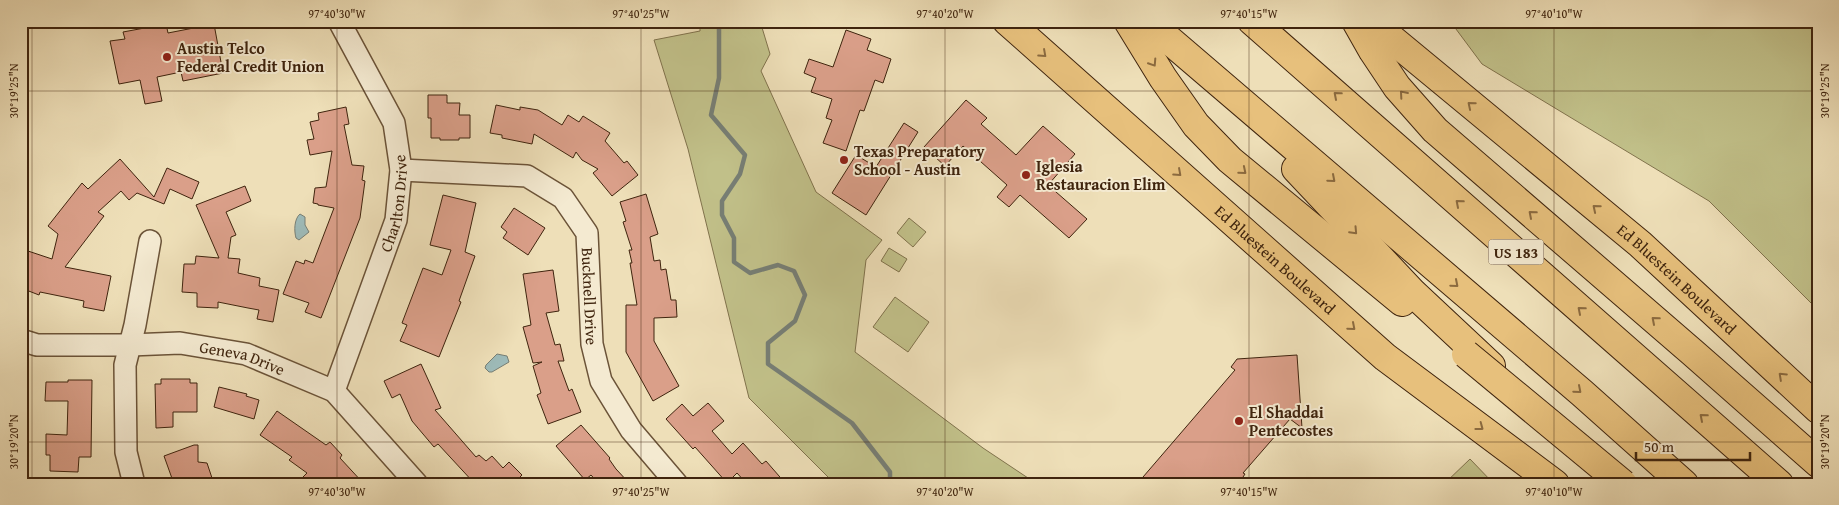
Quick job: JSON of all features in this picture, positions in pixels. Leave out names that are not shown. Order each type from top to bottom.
[{"type":"main road","name":"Ed Bluestein Boulevard","points":[[1007,21],[1385,357],[1555,484]]},
{"type":"main road","points":[[1128,21],[1163,78],[1196,125],[1230,160],[1624,484]]},
{"type":"main road","points":[[1147,21],[1582,393],[1684,484]]},
{"type":"main road","name":"US 183","points":[[1252,21],[1779,484]]},
{"type":"main road","points":[[1356,21],[1397,88],[1435,130],[1818,463]]},
{"type":"main road","name":"Ed Bluestein Boulevard","points":[[1370,21],[1640,244],[1818,409]]},
{"type":"main road","points":[[1202,67],[1413,293],[1617,484]]},
{"type":"street","name":"Charlton Drive","points":[[334,391],[396,220],[400,170],[394,123],[339,21]]},
{"type":"street","name":"Bucknell Drive","points":[[400,170],[527,176],[563,198],[587,233],[592,344],[601,381],[632,430],[676,484]]},
{"type":"street","points":[[134,484],[126,452],[125,365],[150,241]]},
{"type":"street","name":"Geneva Drive","points":[[21,340],[37,344],[130,345],[180,343],[246,354],[334,391],[417,484]]},
{"type":"shaded area","points":[[700,21],[760,21],[770,54],[761,71],[816,192],[882,240],[866,260],[855,352],[983,448],[1037,484],[835,484],[749,398],[688,149],[654,40],[700,31]]},
{"type":"shaded area","points":[[1450,21],[1818,21],[1818,310],[1709,201],[1482,64]]},
{"type":"shaded area","points":[[909,218],[926,232],[913,247],[897,233]]},
{"type":"shaded area","points":[[889,248],[907,259],[899,272],[881,261]]},
{"type":"shaded area","points":[[895,297],[929,322],[908,352],[873,327]]},
{"type":"shaded area","points":[[1470,459],[1494,484],[1444,484]]},
{"type":"water","points":[[300,214],[305,217],[305,225],[309,232],[299,240],[296,238],[295,229]]},
{"type":"water","points":[[497,354],[507,356],[509,362],[489,372],[485,368],[486,365]]},
{"type":"building","name":"Austin Telco Federal Credit Union","points":[[166,24],[168,33],[214,24],[223,73],[183,81],[181,72],[157,77],[162,101],[145,104],[140,80],[119,84],[110,41],[125,39],[123,32]]},
{"type":"building","points":[[846,30],[871,39],[867,50],[891,59],[883,83],[875,80],[864,111],[860,110],[846,151],[823,143],[832,120],[826,118],[832,99],[811,92],[816,78],[804,73],[809,59],[833,67]]},
{"type":"building","points":[[428,95],[447,95],[447,103],[460,103],[459,115],[470,115],[470,138],[440,140],[440,138],[431,138],[431,118],[428,118]]},
{"type":"building","name":"Iglesia Restauracion Elim","points":[[966,100],[987,118],[981,124],[1016,155],[1043,126],[1075,154],[1048,185],[1087,219],[1069,238],[1020,195],[1009,207],[997,197],[1007,185],[963,146],[945,166],[924,147]]},
{"type":"building","points":[[496,105],[520,110],[520,107],[538,110],[562,125],[568,115],[579,122],[583,116],[610,133],[605,141],[624,163],[627,161],[638,175],[612,196],[593,173],[598,169],[582,160],[576,152],[573,158],[534,134],[532,144],[502,138],[502,135],[490,133]]},
{"type":"building","points":[[346,107],[349,124],[344,125],[352,165],[364,166],[362,180],[365,181],[360,218],[321,318],[305,312],[309,303],[283,294],[296,261],[304,264],[305,260],[313,263],[334,208],[313,203],[315,188],[326,187],[332,151],[310,155],[307,140],[314,139],[310,122],[319,120],[318,113]]},
{"type":"building","points":[[904,123],[918,132],[866,215],[832,193],[856,155],[876,167]]},
{"type":"building","points":[[120,159],[154,197],[167,168],[199,182],[192,199],[170,189],[164,204],[137,193],[129,200],[121,191],[98,212],[104,216],[65,267],[111,276],[104,311],[83,307],[84,301],[40,292],[39,295],[21,288],[21,261],[24,262],[28,251],[52,259],[58,234],[48,226],[82,183],[88,189]]},
{"type":"building","points":[[245,186],[251,201],[226,212],[236,235],[231,237],[228,258],[240,259],[238,273],[260,278],[259,286],[279,290],[273,322],[257,319],[259,310],[218,302],[218,308],[197,307],[197,293],[182,292],[184,264],[195,264],[196,256],[219,258],[196,205]]},
{"type":"building","points":[[646,194],[658,234],[650,237],[654,261],[660,260],[661,270],[666,269],[671,300],[676,300],[677,317],[654,318],[654,341],[679,386],[653,401],[626,352],[626,305],[637,305],[630,263],[632,263],[629,250],[632,250],[623,222],[626,221],[620,202]]},
{"type":"building","points":[[443,195],[476,203],[465,252],[475,256],[459,301],[461,302],[439,357],[400,341],[407,325],[402,323],[423,268],[442,275],[451,250],[430,245]]},
{"type":"building","points":[[514,208],[545,228],[528,255],[503,238],[507,232],[501,227]]},
{"type":"building","points":[[553,270],[559,311],[546,313],[555,345],[560,344],[564,361],[558,361],[569,391],[572,389],[581,412],[548,424],[537,395],[541,393],[533,366],[542,362],[533,363],[523,327],[531,325],[523,274]]},
{"type":"building","name":"El Shaddai Pentecostes","points":[[1297,355],[1302,428],[1290,419],[1243,473],[1245,474],[1243,477],[1251,484],[1137,484],[1235,370],[1231,367],[1237,359]]},
{"type":"building","points":[[421,364],[441,408],[435,410],[476,457],[479,455],[486,461],[492,456],[503,468],[509,462],[522,475],[513,484],[475,484],[438,444],[434,447],[412,421],[400,394],[392,398],[384,381]]},
{"type":"building","points":[[161,379],[190,379],[190,383],[197,383],[197,412],[173,412],[173,427],[156,428],[155,384],[161,384]]},
{"type":"building","points":[[68,380],[92,380],[91,457],[79,457],[78,472],[50,471],[50,455],[46,455],[46,434],[67,435],[68,401],[45,401],[46,382],[68,382]]},
{"type":"building","points":[[219,387],[247,394],[246,396],[259,400],[254,419],[214,407]]},
{"type":"building","points":[[708,403],[724,421],[712,431],[732,454],[743,443],[762,464],[766,461],[786,484],[747,484],[737,473],[727,483],[695,447],[693,449],[666,419],[682,404],[693,416]]},
{"type":"building","points":[[277,411],[326,445],[330,442],[342,455],[340,458],[364,484],[296,484],[307,473],[289,460],[292,457],[260,435]]},
{"type":"building","points":[[581,425],[630,484],[599,484],[591,475],[585,480],[556,446]]},
{"type":"building","points":[[198,445],[198,462],[207,463],[214,484],[174,484],[164,456]]},
{"type":"waterway","points":[[719,21],[719,78],[711,115],[745,155],[740,174],[722,201],[722,215],[734,238],[734,262],[750,273],[778,265],[794,271],[805,295],[795,321],[768,343],[768,364],[852,423],[890,472],[890,484]]},
{"type":"place","name":"Austin Telco Federal Credit Union","points":[[167,57]]},
{"type":"place","name":"Texas Preparatory School - Austin","points":[[844,160]]},
{"type":"place","name":"Iglesia Restauracion Elim","points":[[1026,175]]},
{"type":"place","name":"El Shaddai Pentecostes","points":[[1239,421]]}]
